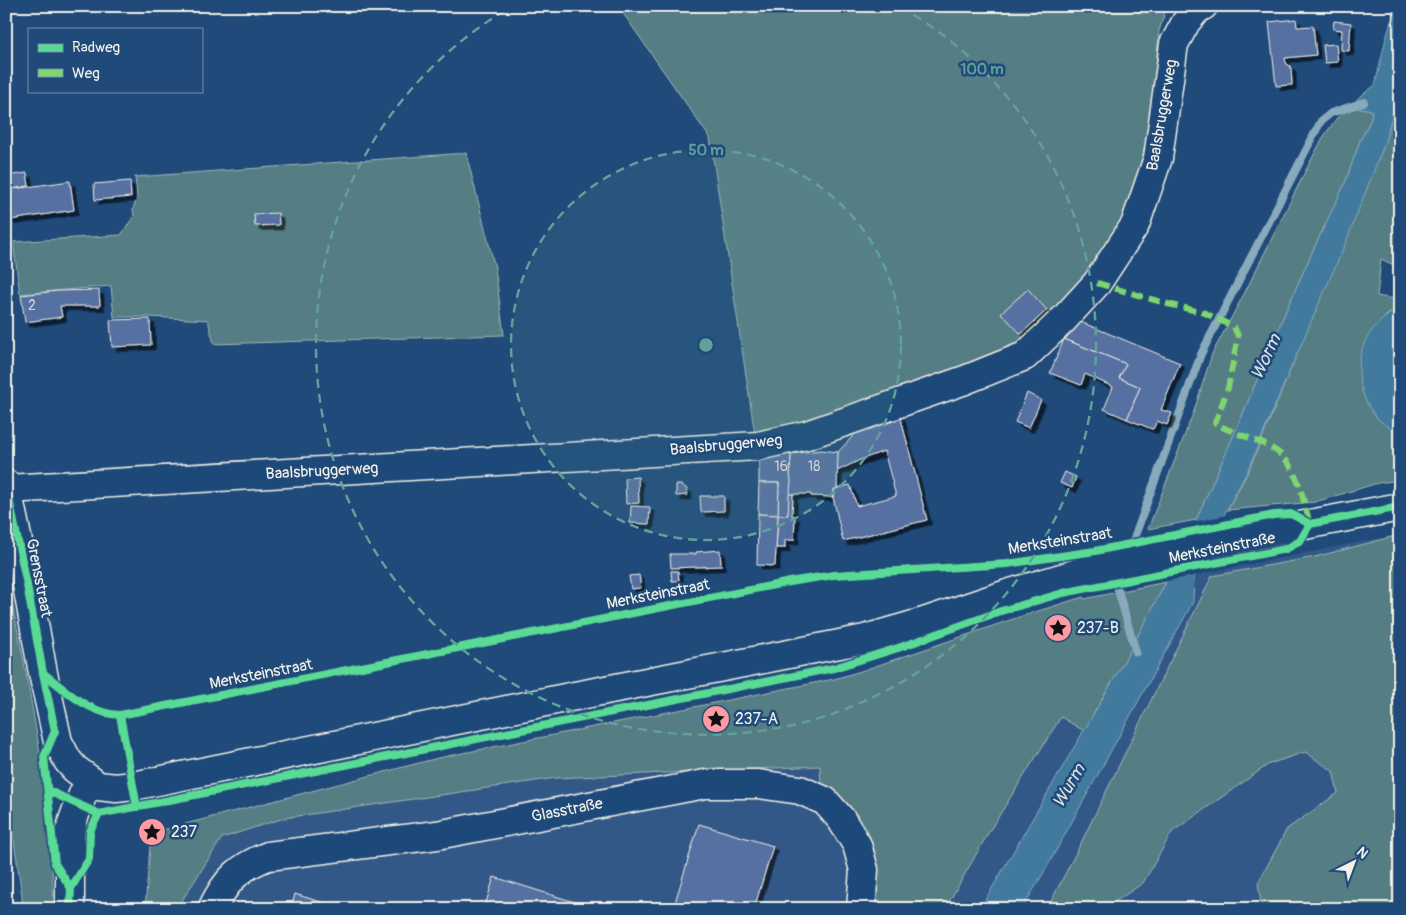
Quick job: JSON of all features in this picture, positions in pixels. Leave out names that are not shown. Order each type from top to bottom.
[{"type":"street","name":"Baalsbruggerweg","points":[[7,486],[758,446],[808,435],[965,380],[1016,360],[1025,356],[1064,319],[1097,283],[1136,225],[1158,158],[1174,44],[1186,22],[1197,9],[1203,6]]},
{"type":"street","name":"Grensstraat","points":[[7,486],[58,742],[68,761],[90,780]]},
{"type":"street","name":"Merksteinstraße","points":[[1193,549],[1400,507]]},
{"type":"street","name":"Merksteinstraat","points":[[90,780],[98,786],[116,788],[133,786],[865,639],[1095,568],[1193,549]]},
{"type":"street","points":[[70,909],[70,832],[72,821],[90,780]]},
{"type":"street","name":"Glasstraße","points":[[212,909],[227,883],[237,873],[251,863],[268,856],[437,835],[706,784],[758,784],[800,790],[824,801],[841,819],[857,845],[864,870],[861,909]]},
{"type":"shaded area","points":[[1400,534],[1400,909],[172,909],[222,838],[284,818],[556,778],[820,766],[1122,590]]},
{"type":"green space","points":[[618,6],[1167,6],[1159,31],[1154,93],[1139,198],[1082,284],[1010,352],[803,426],[755,435],[710,138]]},
{"type":"green space","points":[[1400,87],[1400,268],[1381,259],[1377,296],[1400,300],[1400,308],[1388,314],[1377,325],[1362,390],[1376,416],[1400,433],[1400,480],[1378,483],[1315,502],[1227,510],[1248,472],[1384,145]]},
{"type":"green space","points":[[1356,108],[1368,109],[1372,112],[1371,119],[1360,141],[1345,183],[1288,306],[1196,520],[1148,529],[1194,411],[1212,354],[1324,136],[1340,114]]},
{"type":"green space","points":[[466,153],[495,268],[504,335],[214,344],[208,320],[114,317],[111,286],[20,294],[13,242],[121,235],[134,216],[133,209],[137,197],[135,177]]},
{"type":"green space","points":[[1399,535],[1400,693],[1394,738],[1400,746],[1400,909],[1262,909],[1258,883],[1287,829],[1338,793],[1333,771],[1305,752],[1269,764],[1172,832],[1143,883],[1104,909],[1047,909],[1212,576],[1315,557]]},
{"type":"green space","points":[[6,573],[28,683],[46,795],[54,909],[22,909],[22,895],[6,787]]},
{"type":"green space","points":[[1166,582],[1126,658],[1084,731],[1061,717],[990,830],[945,909],[873,909],[876,868],[875,855],[868,832],[856,813],[840,797],[821,783],[820,766],[556,778],[284,818],[222,838],[181,902],[181,909],[145,909],[151,833],[438,758],[834,679],[1083,597],[1084,599]]},
{"type":"water","name":"Wurm","points":[[1396,6],[1400,6],[1400,87],[1384,145],[1346,242],[1247,472],[1194,577],[1193,602],[1022,909],[980,909],[1126,658],[1196,520],[1288,306],[1345,183],[1360,141],[1371,119],[1372,111],[1356,108],[1357,99],[1375,85]]},
{"type":"water","points":[[1400,308],[1400,433],[1382,423],[1373,412],[1362,392],[1359,369],[1363,347],[1368,336],[1382,320]]},
{"type":"pier","points":[[1227,515],[1198,575],[1163,582],[1193,522]]},
{"type":"building","points":[[1296,19],[1297,27],[1313,26],[1316,55],[1285,58],[1286,63],[1291,67],[1292,85],[1276,86],[1269,22]]},
{"type":"building","points":[[1334,21],[1351,23],[1349,51],[1341,50],[1342,30],[1333,29]]},
{"type":"building","points":[[1336,44],[1338,62],[1325,63],[1323,45]]},
{"type":"building","points":[[27,173],[29,186],[6,190],[6,176]]},
{"type":"building","points":[[70,181],[74,210],[10,220],[6,190]]},
{"type":"building","points":[[130,181],[131,197],[95,200],[94,184]]},
{"type":"building","points":[[278,213],[279,225],[255,226],[254,214]]},
{"type":"building","points":[[1028,289],[1047,310],[1021,334],[1001,313]]},
{"type":"building","points":[[99,290],[100,306],[60,306],[62,317],[25,322],[21,295],[58,291]]},
{"type":"building","points":[[150,319],[151,345],[112,347],[110,320]]},
{"type":"building","points":[[1076,320],[1180,363],[1161,410],[1172,413],[1167,425],[1157,421],[1152,429],[1127,419],[1140,387],[1119,378],[1126,364],[1064,339]]},
{"type":"building","points":[[1064,339],[1126,364],[1119,378],[1140,387],[1127,419],[1104,409],[1113,387],[1085,374],[1081,385],[1050,373]]},
{"type":"building","points":[[1027,393],[1041,400],[1029,428],[1015,422]]},
{"type":"building","points":[[900,415],[927,520],[843,541],[833,497],[834,489],[850,485],[857,506],[896,496],[884,451],[837,471],[838,452],[853,436],[851,432]]},
{"type":"building","points":[[821,450],[838,452],[837,489],[834,489],[833,497],[789,494],[791,454]]},
{"type":"building","points":[[791,454],[788,515],[778,515],[779,483],[759,483],[759,458]]},
{"type":"building","points":[[1065,472],[1076,477],[1072,488],[1060,483]]},
{"type":"building","points":[[638,477],[639,503],[626,504],[625,478]]},
{"type":"building","points":[[759,483],[779,483],[778,515],[758,514]]},
{"type":"building","points":[[676,485],[682,485],[687,489],[687,495],[676,496]]},
{"type":"building","points":[[789,494],[793,494],[792,516],[795,516],[794,540],[785,540],[785,548],[776,548],[778,515],[788,515]]},
{"type":"building","points":[[700,496],[724,496],[724,511],[701,512]]},
{"type":"building","points":[[631,506],[650,507],[649,524],[630,523]]},
{"type":"building","points":[[758,514],[778,515],[775,566],[757,565]]},
{"type":"building","points":[[720,550],[721,566],[671,568],[670,554],[696,554],[696,552]]},
{"type":"building","points":[[671,571],[678,571],[679,581],[672,581]]},
{"type":"building","points":[[639,575],[641,588],[631,589],[629,576]]},
{"type":"building","points":[[699,824],[773,846],[754,909],[673,909]]},
{"type":"building","points":[[494,877],[597,909],[484,909]]},
{"type":"building","points":[[295,894],[343,909],[291,909]]},
{"type":"waterway","points":[[1128,555],[1201,354],[1321,121],[1331,113],[1364,102]]},
{"type":"waterway","points":[[1124,568],[1117,587],[1136,652]]},
{"type":"marked path","points":[[1097,283],[1205,313],[1234,327],[1238,336],[1228,388],[1215,423],[1266,445],[1281,455],[1294,472],[1310,524]]},
{"type":"cycle path","points":[[6,484],[55,731],[44,757],[55,864],[71,888]]},
{"type":"cycle path","points":[[43,673],[88,706],[98,711],[120,715],[795,581],[834,575],[1007,564],[1095,551],[1274,515],[1291,514],[1310,524],[1400,507]]},
{"type":"cycle path","points":[[49,791],[99,814],[834,668],[898,648],[1001,611],[1063,593],[1286,549],[1300,541],[1310,524]]},
{"type":"cycle path","points":[[120,715],[137,807]]},
{"type":"cycle path","points":[[70,909],[71,888],[89,859],[90,831],[99,814]]},
{"type":"place","name":"237-B","points":[[1058,628]]},
{"type":"place","name":"237-A","points":[[716,719]]},
{"type":"place","name":"237","points":[[152,832]]},
{"type":"water label","name":"Worm","points":[[1266,357]]}]
